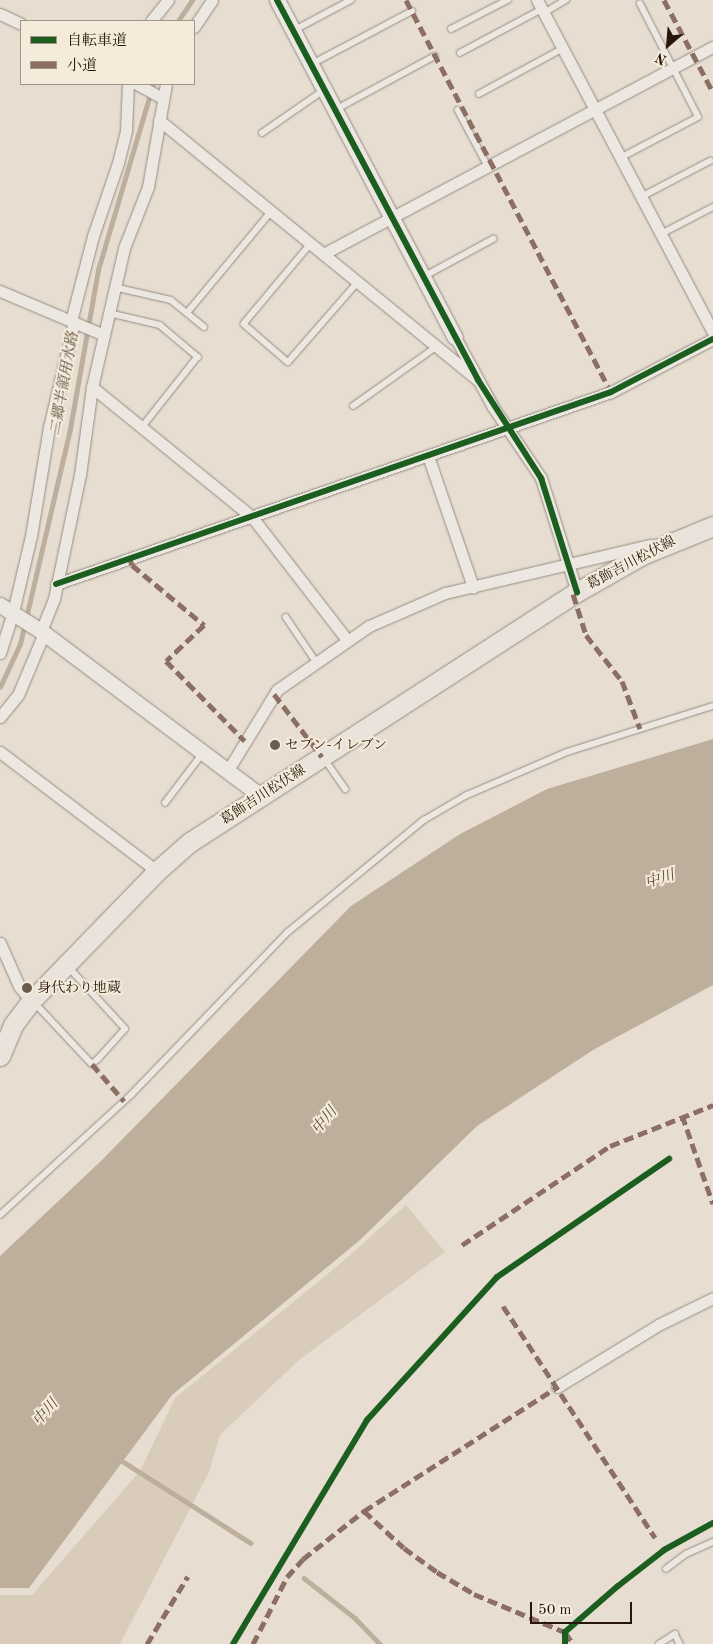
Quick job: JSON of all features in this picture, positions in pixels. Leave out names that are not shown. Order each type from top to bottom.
[{"type":"main road","name":"葛飾吉川松伏線","points":[[0,1056],[13,1025],[32,1001],[157,871],[190,842],[577,592],[674,540],[713,526]]},
{"type":"street","points":[[152,20],[168,0]]},
{"type":"street","points":[[195,26],[212,0]]},
{"type":"street","points":[[277,0],[478,380],[507,428],[541,478],[577,592]]},
{"type":"street","points":[[541,7],[713,334]]},
{"type":"street","points":[[0,14],[20,24]]},
{"type":"street","points":[[323,254],[713,47]]},
{"type":"street","points":[[0,653],[7,609],[39,496],[49,427],[93,236],[118,163],[126,130],[128,85]]},
{"type":"street","points":[[139,85],[162,98]]},
{"type":"street","points":[[0,717],[18,695],[49,616],[80,475],[92,388],[114,287],[124,248],[148,187],[166,85]]},
{"type":"street","points":[[159,120],[478,380]]},
{"type":"street","points":[[0,292],[104,335]]},
{"type":"street","points":[[56,584],[611,392],[713,339]]},
{"type":"street","points":[[92,388],[252,517],[347,640]]},
{"type":"street","points":[[428,456],[472,587]]},
{"type":"street","points":[[228,770],[274,694],[315,660],[369,626],[445,594],[567,563],[674,540]]},
{"type":"street","points":[[7,609],[42,632],[204,751],[260,796]]},
{"type":"street","points":[[0,752],[157,871]]},
{"type":"street","points":[[1,949],[18,986],[32,1001]]},
{"type":"street","points":[[557,1387],[658,1325],[713,1298]]},
{"type":"lane","points":[[293,31],[351,0]]},
{"type":"lane","points":[[451,29],[508,0]]},
{"type":"lane","points":[[460,53],[541,7],[566,0]]},
{"type":"lane","points":[[620,158],[698,117],[640,4]]},
{"type":"lane","points":[[311,65],[412,11]]},
{"type":"lane","points":[[479,94],[562,49]]},
{"type":"lane","points":[[335,110],[435,56]]},
{"type":"lane","points":[[262,133],[324,90]]},
{"type":"lane","points":[[458,110],[488,166]]},
{"type":"lane","points":[[641,197],[710,162]]},
{"type":"lane","points":[[661,234],[713,207]]},
{"type":"lane","points":[[187,314],[271,212]]},
{"type":"lane","points":[[424,277],[493,239]]},
{"type":"lane","points":[[311,244],[244,324],[288,362],[357,283]]},
{"type":"lane","points":[[114,287],[171,300],[204,327]]},
{"type":"lane","points":[[109,313],[160,325],[198,357],[142,428]]},
{"type":"lane","points":[[353,406],[436,347]]},
{"type":"lane","points":[[286,617],[315,660]]},
{"type":"lane","points":[[0,1215],[130,1095],[288,932],[416,825],[465,796],[567,752],[713,706]]},
{"type":"lane","points":[[166,803],[204,751]]},
{"type":"lane","points":[[323,756],[346,789]]},
{"type":"lane","points":[[32,1001],[92,1064],[98,1059],[125,1029],[67,966]]},
{"type":"lane","points":[[666,1569],[686,1554],[713,1542]]},
{"type":"lane","points":[[659,1644],[675,1634],[680,1644]]},
{"type":"shaded area","points":[[406,1205],[445,1252],[299,1360],[220,1435],[209,1472],[120,1644],[0,1644],[0,1595],[32,1595],[140,1471],[175,1398],[340,1264]]},
{"type":"water","name":"中川","points":[[713,739],[713,985],[593,1050],[477,1126],[360,1240],[172,1395],[29,1588],[0,1588],[0,1256],[101,1161],[351,906],[460,834],[547,789]]},
{"type":"waterway","name":"二郷半領用水路","points":[[179,20],[192,0]]},
{"type":"waterway","name":"二郷半領用水路","points":[[0,687],[20,644],[70,429],[98,270],[153,85]]},
{"type":"waterway","points":[[119,1459],[251,1543]]},
{"type":"waterway","points":[[304,1578],[355,1618],[380,1644]]},
{"type":"marked path","points":[[406,0],[608,386]]},
{"type":"marked path","points":[[664,0],[713,92]]},
{"type":"marked path","points":[[130,559],[132,565],[204,625],[166,661],[245,741]]},
{"type":"marked path","points":[[573,594],[586,635],[622,681],[640,729]]},
{"type":"marked path","points":[[274,694],[322,757]]},
{"type":"marked path","points":[[92,1064],[124,1101]]},
{"type":"marked path","points":[[462,1245],[610,1146],[713,1105]]},
{"type":"marked path","points":[[682,1115],[713,1204]]},
{"type":"marked path","points":[[503,1306],[655,1537]]},
{"type":"marked path","points":[[253,1644],[287,1577],[303,1559],[364,1511],[557,1387]]},
{"type":"marked path","points":[[364,1511],[404,1548],[437,1572],[474,1594],[565,1632],[573,1644]]},
{"type":"marked path","points":[[147,1644],[188,1576]]},
{"type":"cycle path","points":[[277,0],[478,380],[541,478],[577,592]]},
{"type":"cycle path","points":[[56,584],[611,392],[713,339]]},
{"type":"cycle path","points":[[233,1644],[367,1420],[497,1277],[669,1159]]},
{"type":"cycle path","points":[[565,1644],[565,1632],[618,1586],[664,1550],[713,1523]]},
{"type":"place","name":"セブン-イレブン","points":[[275,745]]},
{"type":"place","name":"身代わり地蔵","points":[[27,988]]}]
